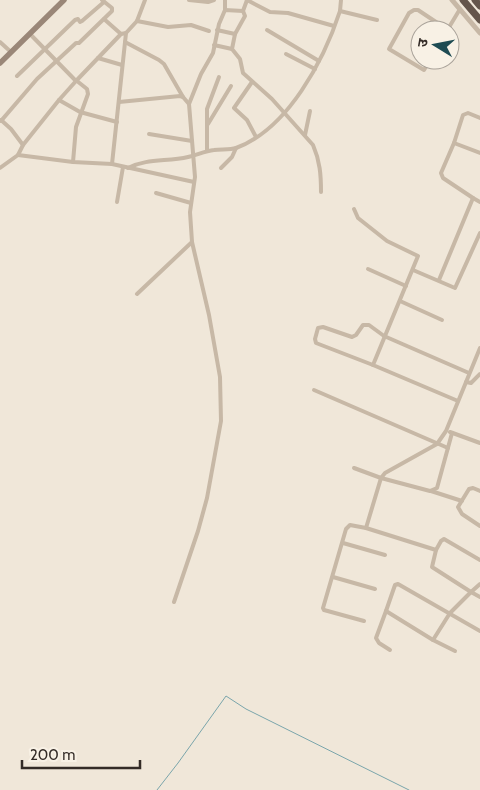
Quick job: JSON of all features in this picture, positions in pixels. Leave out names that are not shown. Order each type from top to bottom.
[{"type":"highway","points":[[463,0],[477,16]]},
{"type":"main road","points":[[0,63],[64,0]]},
{"type":"street","points":[[0,168],[18,155],[23,144],[59,100],[136,21],[145,0]]},
{"type":"street","points":[[190,0],[208,2],[214,0]]},
{"type":"street","points":[[174,602],[207,498],[221,421],[220,376],[209,315],[192,242],[190,212],[194,182],[194,155],[189,104],[201,74],[213,53],[217,30],[225,10],[225,0]]},
{"type":"street","points":[[232,49],[235,34],[245,16],[243,11],[247,0],[270,12],[288,13],[334,26]]},
{"type":"street","points":[[128,168],[142,162],[187,157],[207,151],[236,148],[256,137],[284,114],[320,61],[340,11],[341,0]]},
{"type":"street","points":[[452,0],[478,30]]},
{"type":"street","points":[[18,76],[75,20],[82,21],[103,1],[113,10],[79,43],[76,43],[56,60],[1,120],[23,144]]},
{"type":"street","points":[[454,20],[460,9]]},
{"type":"street","points":[[225,10],[243,11]]},
{"type":"street","points":[[410,62],[389,50],[409,13],[418,10],[433,20]]},
{"type":"street","points":[[340,11],[377,20]]},
{"type":"street","points":[[104,19],[123,34],[125,42],[112,164]]},
{"type":"street","points":[[136,21],[168,26],[191,25],[209,31]]},
{"type":"street","points":[[217,30],[235,34]]},
{"type":"street","points":[[266,30],[320,61]]},
{"type":"street","points":[[30,34],[76,81],[88,90],[75,132],[73,162]]},
{"type":"street","points":[[0,42],[11,52]]},
{"type":"street","points":[[125,42],[164,64],[189,104]]},
{"type":"street","points":[[214,45],[232,49],[240,59],[243,73],[272,99],[313,145],[321,171],[321,192]]},
{"type":"street","points":[[286,54],[315,69]]},
{"type":"street","points":[[98,58],[122,65]]},
{"type":"street","points":[[207,151],[208,104],[219,77]]},
{"type":"street","points":[[252,82],[234,108],[247,120],[256,137]]},
{"type":"street","points":[[207,126],[231,86]]},
{"type":"street","points":[[119,102],[183,97]]},
{"type":"street","points":[[59,100],[80,112],[117,122]]},
{"type":"street","points":[[305,135],[310,111]]},
{"type":"street","points":[[480,118],[464,114],[454,143],[441,171],[441,176],[480,202]]},
{"type":"street","points":[[150,134],[192,141]]},
{"type":"street","points":[[454,143],[480,153]]},
{"type":"street","points":[[221,168],[232,157],[236,148]]},
{"type":"street","points":[[18,155],[73,162],[112,164],[194,182]]},
{"type":"street","points":[[117,202],[123,167]]},
{"type":"street","points":[[156,193],[192,203]]},
{"type":"street","points":[[439,280],[473,198]]},
{"type":"street","points":[[354,209],[358,218],[387,241],[416,254],[417,259],[373,365]]},
{"type":"street","points":[[413,270],[455,288],[480,233]]},
{"type":"street","points":[[137,294],[192,242]]},
{"type":"street","points":[[368,269],[406,286]]},
{"type":"street","points":[[400,301],[442,320]]},
{"type":"street","points":[[458,401],[373,365],[317,344],[315,339],[318,328],[323,327],[354,337],[361,327],[366,324],[384,336],[469,373]]},
{"type":"street","points":[[366,528],[381,478],[385,473],[437,444],[446,431],[480,348]]},
{"type":"street","points":[[466,382],[472,383],[480,374]]},
{"type":"street","points":[[314,390],[448,448]]},
{"type":"street","points":[[446,431],[480,443]]},
{"type":"street","points":[[430,491],[437,488],[452,433]]},
{"type":"street","points":[[354,468],[381,478],[462,501]]},
{"type":"street","points":[[480,491],[473,488],[469,489],[458,507],[459,512],[480,526]]},
{"type":"street","points":[[364,621],[324,610],[323,604],[348,526],[366,528],[436,550]]},
{"type":"street","points":[[480,560],[444,539],[436,550],[432,567],[480,597]]},
{"type":"street","points":[[343,543],[385,555]]},
{"type":"street","points":[[333,577],[375,589]]},
{"type":"street","points":[[390,650],[380,644],[376,638],[395,585],[398,584],[480,631]]},
{"type":"street","points":[[433,640],[450,613],[480,584]]},
{"type":"street","points":[[386,611],[433,640],[455,651]]},
{"type":"waterway","points":[[157,790],[226,696],[246,709],[409,790]]}]
